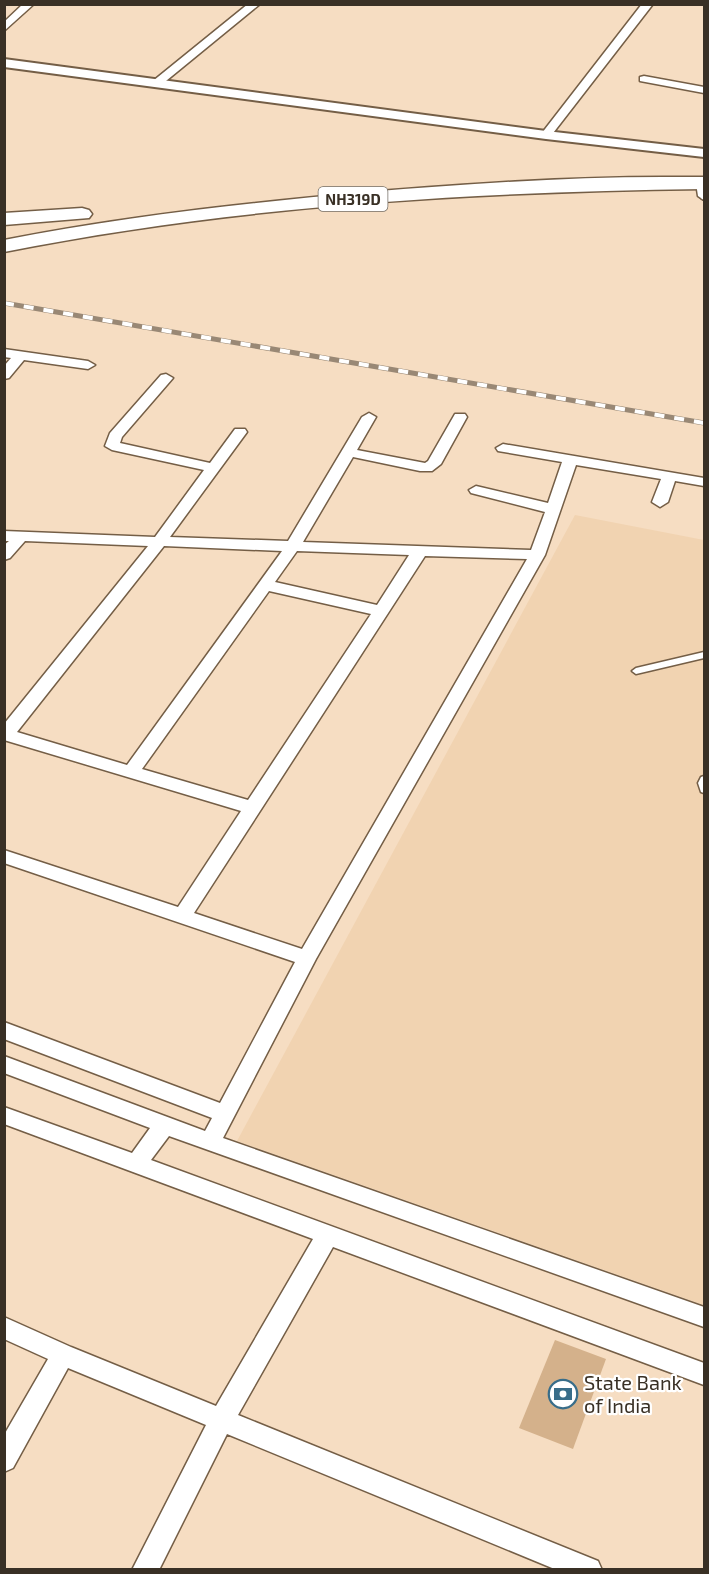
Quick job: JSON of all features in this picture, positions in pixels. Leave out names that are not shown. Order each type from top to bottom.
[{"type":"highway","name":"NH319D","points":[[4,246],[112,226],[307,203],[572,185],[704,187]]},
{"type":"highway","name":"NH319D","points":[[4,219],[105,213],[288,191],[704,187]]},
{"type":"street","points":[[4,28],[29,4]]},
{"type":"street","points":[[157,83],[255,4]]},
{"type":"street","points":[[546,135],[647,5]]},
{"type":"street","points":[[4,63],[546,135],[705,153]]},
{"type":"street","points":[[644,79],[703,88]]},
{"type":"street","points":[[4,353],[88,365]]},
{"type":"street","points":[[4,375],[21,355]]},
{"type":"street","points":[[166,378],[115,436],[112,446],[214,468]]},
{"type":"street","points":[[131,772],[293,546],[369,417]]},
{"type":"street","points":[[348,452],[429,467],[434,464],[460,417]]},
{"type":"street","points":[[240,432],[159,542],[5,734],[252,808]]},
{"type":"street","points":[[503,448],[705,482]]},
{"type":"street","points":[[210,1142],[307,958],[537,555],[571,459]]},
{"type":"street","points":[[660,502],[669,476]]},
{"type":"street","points":[[476,490],[554,509]]},
{"type":"street","points":[[4,536],[537,555]]},
{"type":"street","points":[[4,555],[21,537]]},
{"type":"street","points":[[182,916],[420,551]]},
{"type":"street","points":[[265,585],[381,611]]},
{"type":"street","points":[[4,856],[307,958]]},
{"type":"street","points":[[4,1030],[225,1114]]},
{"type":"street","points":[[4,1064],[210,1142],[705,1317]]},
{"type":"street","points":[[4,1115],[705,1374]]},
{"type":"street","points":[[136,1164],[165,1125]]},
{"type":"street","points":[[145,1569],[222,1419],[327,1236]]},
{"type":"street","points":[[4,1327],[63,1354],[589,1569]]},
{"type":"street","points":[[4,1460],[63,1354]]},
{"type":"lane","points":[[636,671],[705,655]]},
{"type":"lane","points":[[705,779],[702,783],[705,790]]},
{"type":"shaded area","points":[[575,515],[704,540],[704,1305],[237,1141]]},
{"type":"building","name":"State Bank of India","points":[[555,1340],[606,1359],[573,1449],[519,1428]]},
{"type":"railway","points":[[4,303],[704,423]]},
{"type":"place","name":"State Bank of India","points":[[563,1394]]}]
